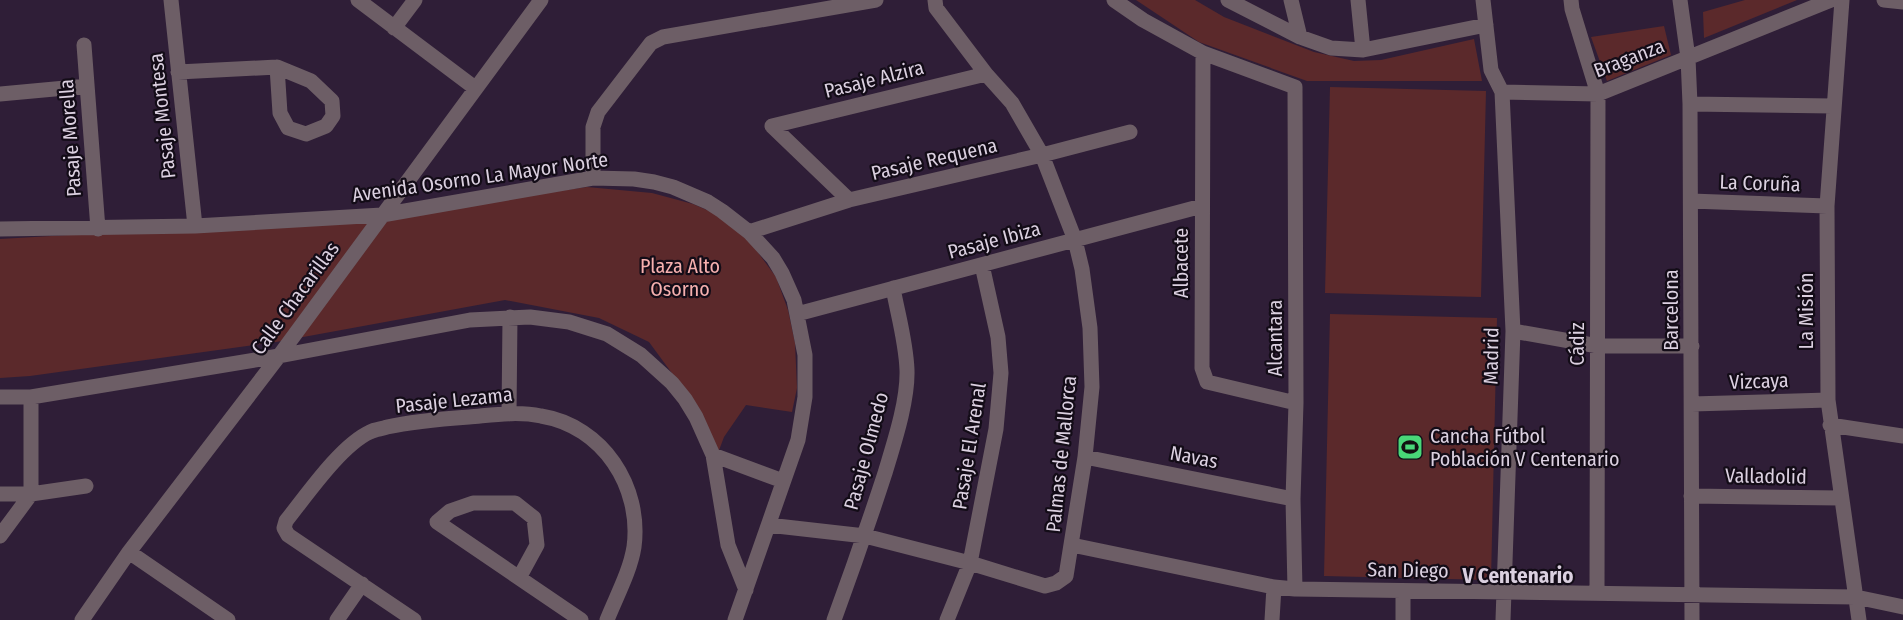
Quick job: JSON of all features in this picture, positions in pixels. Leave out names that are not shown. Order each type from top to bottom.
[{"type":"street","name":"Pasaje Montesa","points":[[171,0],[195,226]]},
{"type":"street","points":[[358,0],[475,88]]},
{"type":"street","points":[[394,28],[415,0]]},
{"type":"street","name":"Calle Chacarillas","points":[[82,620],[129,552],[279,356],[542,0]]},
{"type":"street","points":[[593,178],[593,127],[598,112],[651,43],[663,38],[876,0]]},
{"type":"street","name":"Palmas de Mallorca","points":[[768,525],[865,536],[970,563],[1045,586],[1056,583],[1066,576],[1090,422],[1092,357],[1087,298],[1075,240],[1042,155],[1012,103],[986,74],[936,8],[935,0]]},
{"type":"street","points":[[1114,0],[1143,20],[1203,53]]},
{"type":"street","points":[[1228,0],[1300,37],[1331,48],[1363,50],[1486,25]]},
{"type":"street","points":[[1291,0],[1300,37]]},
{"type":"street","points":[[1358,0],[1363,50]]},
{"type":"street","points":[[1482,0],[1491,70],[1502,92]]},
{"type":"street","name":"Cádiz","points":[[1570,0],[1598,94],[1597,593]]},
{"type":"street","name":"Barcelona","points":[[1680,0],[1688,58],[1690,104],[1692,620]]},
{"type":"street","name":"Braganza","points":[[1502,92],[1598,94],[1831,0]]},
{"type":"street","name":"La Misión","points":[[1842,0],[1827,206],[1828,400],[1859,620]]},
{"type":"street","points":[[1884,0],[1903,2]]},
{"type":"street","name":"Pasaje Morella","points":[[84,45],[98,229]]},
{"type":"street","name":"Alcantara","points":[[1203,53],[1295,87],[1296,403],[1293,499],[1295,589]]},
{"type":"street","name":"Albacete","points":[[1203,53],[1202,368],[1207,382],[1296,403]]},
{"type":"street","points":[[178,72],[277,68],[311,81],[332,101],[333,116],[326,126],[306,134],[288,128],[280,113],[277,68]]},
{"type":"street","name":"Pasaje Alzira","points":[[849,200],[772,126],[986,74]]},
{"type":"street","points":[[0,94],[87,86]]},
{"type":"street","name":"Madrid","points":[[1502,92],[1513,331],[1503,620]]},
{"type":"street","points":[[1690,104],[1833,106]]},
{"type":"street","name":"Pasaje Requena","points":[[749,232],[849,200],[1130,132]]},
{"type":"street","name":"Avenida Osorno La Mayor Norte","points":[[0,229],[195,226],[382,215],[593,178],[634,179],[674,187],[708,202],[749,232],[782,273],[794,300],[805,355],[805,397],[798,440],[735,620]]},
{"type":"street","name":"La Coruña","points":[[1691,201],[1827,206]]},
{"type":"street","name":"Pasaje Ibiza","points":[[797,314],[1202,206]]},
{"type":"street","name":"Pasaje El Arenal","points":[[947,620],[970,563],[996,429],[1001,373],[998,337],[982,265]]},
{"type":"street","name":"Pasaje Olmedo","points":[[834,620],[865,536],[902,409],[907,371],[893,288]]},
{"type":"street","points":[[509,414],[510,317]]},
{"type":"street","points":[[0,397],[31,397],[279,356],[470,320],[510,317],[550,318],[589,327],[607,334],[642,355],[672,383],[696,417],[713,455],[728,545],[746,590]]},
{"type":"street","points":[[1513,331],[1599,346],[1692,346]]},
{"type":"street","points":[[0,536],[31,494],[31,397]]},
{"type":"street","name":"Vizcaya","points":[[1692,404],[1828,400]]},
{"type":"street","name":"Pasaje Lezama","points":[[414,620],[288,535],[284,528],[286,521],[341,453],[369,432],[413,421],[509,414],[543,416],[576,428],[603,449],[622,475],[635,519],[634,542],[629,565],[607,620]]},
{"type":"street","points":[[1830,425],[1903,436]]},
{"type":"street","points":[[713,455],[783,482]]},
{"type":"street","name":"Navas","points":[[1085,457],[1293,499]]},
{"type":"street","points":[[0,494],[31,494],[86,486]]},
{"type":"street","name":"Valladolid","points":[[1691,496],[1840,498]]},
{"type":"street","points":[[519,578],[537,545],[534,518],[515,503],[473,502],[450,511],[437,522],[519,578],[581,620]]},
{"type":"street","name":"San Diego","points":[[1072,545],[1274,587],[1295,589],[1856,597],[1903,608]]},
{"type":"street","points":[[129,552],[228,620]]},
{"type":"street","points":[[337,620],[362,584]]},
{"type":"street","points":[[1272,620],[1274,587]]},
{"type":"street","points":[[1403,591],[1403,620]]},
{"type":"green space","points":[[1136,0],[1195,0],[1224,17],[1314,52],[1354,61],[1381,60],[1474,39],[1482,81],[1307,81],[1199,42]]},
{"type":"green space","points":[[1745,0],[1797,0],[1704,38],[1703,12]]},
{"type":"green space","points":[[1664,26],[1671,55],[1607,81],[1591,37]]},
{"type":"green space","points":[[1330,87],[1486,91],[1481,297],[1325,293]]},
{"type":"green space","name":"Plaza Alto Osorno","points":[[587,187],[652,193],[693,204],[723,217],[748,239],[776,277],[788,310],[795,343],[797,388],[792,412],[746,405],[724,437],[718,453],[674,376],[649,342],[599,318],[505,300],[276,342],[30,376],[0,378],[0,239],[378,217]]},
{"type":"green space","name":"Cancha Fútbol Población V Centenario","points":[[1330,314],[1497,318],[1491,580],[1324,576]]},
{"type":"place","name":"Cancha Fútbol Población V Centenario","points":[[1410,447]]},
{"type":"district","name":"V Centenario","points":[[1518,576]]}]
